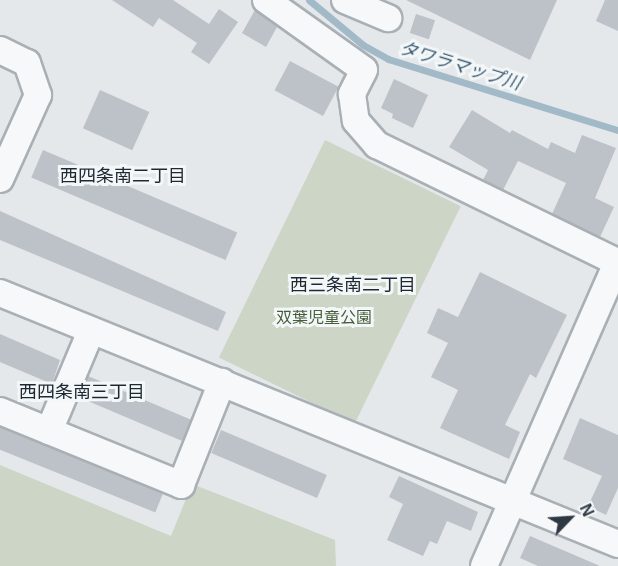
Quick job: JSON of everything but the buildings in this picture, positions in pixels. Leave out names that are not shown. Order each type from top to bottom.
[{"type":"street","points":[[266,0],[364,70],[352,94],[353,104],[356,121],[377,145],[618,261],[484,566]]},
{"type":"street","points":[[345,0],[389,15]]},
{"type":"street","points":[[0,50],[27,63],[38,95],[0,179]]},
{"type":"street","points":[[0,293],[618,544]]},
{"type":"street","points":[[49,431],[91,331]]},
{"type":"street","points":[[0,411],[181,485],[222,382]]},
{"type":"green space","name":"双葉児童公園","points":[[325,140],[461,206],[355,424],[219,358]]},
{"type":"green space","points":[[0,465],[171,536],[192,484],[335,540],[336,566],[0,566]]},
{"type":"waterway","name":"タワラマップ川","points":[[309,0],[363,45],[388,59],[618,130]]},
{"type":"district","name":"西四条南二丁目","points":[[123,176]]},
{"type":"district","name":"西三条南二丁目","points":[[353,285]]},
{"type":"district","name":"西四条南三丁目","points":[[82,392]]}]
